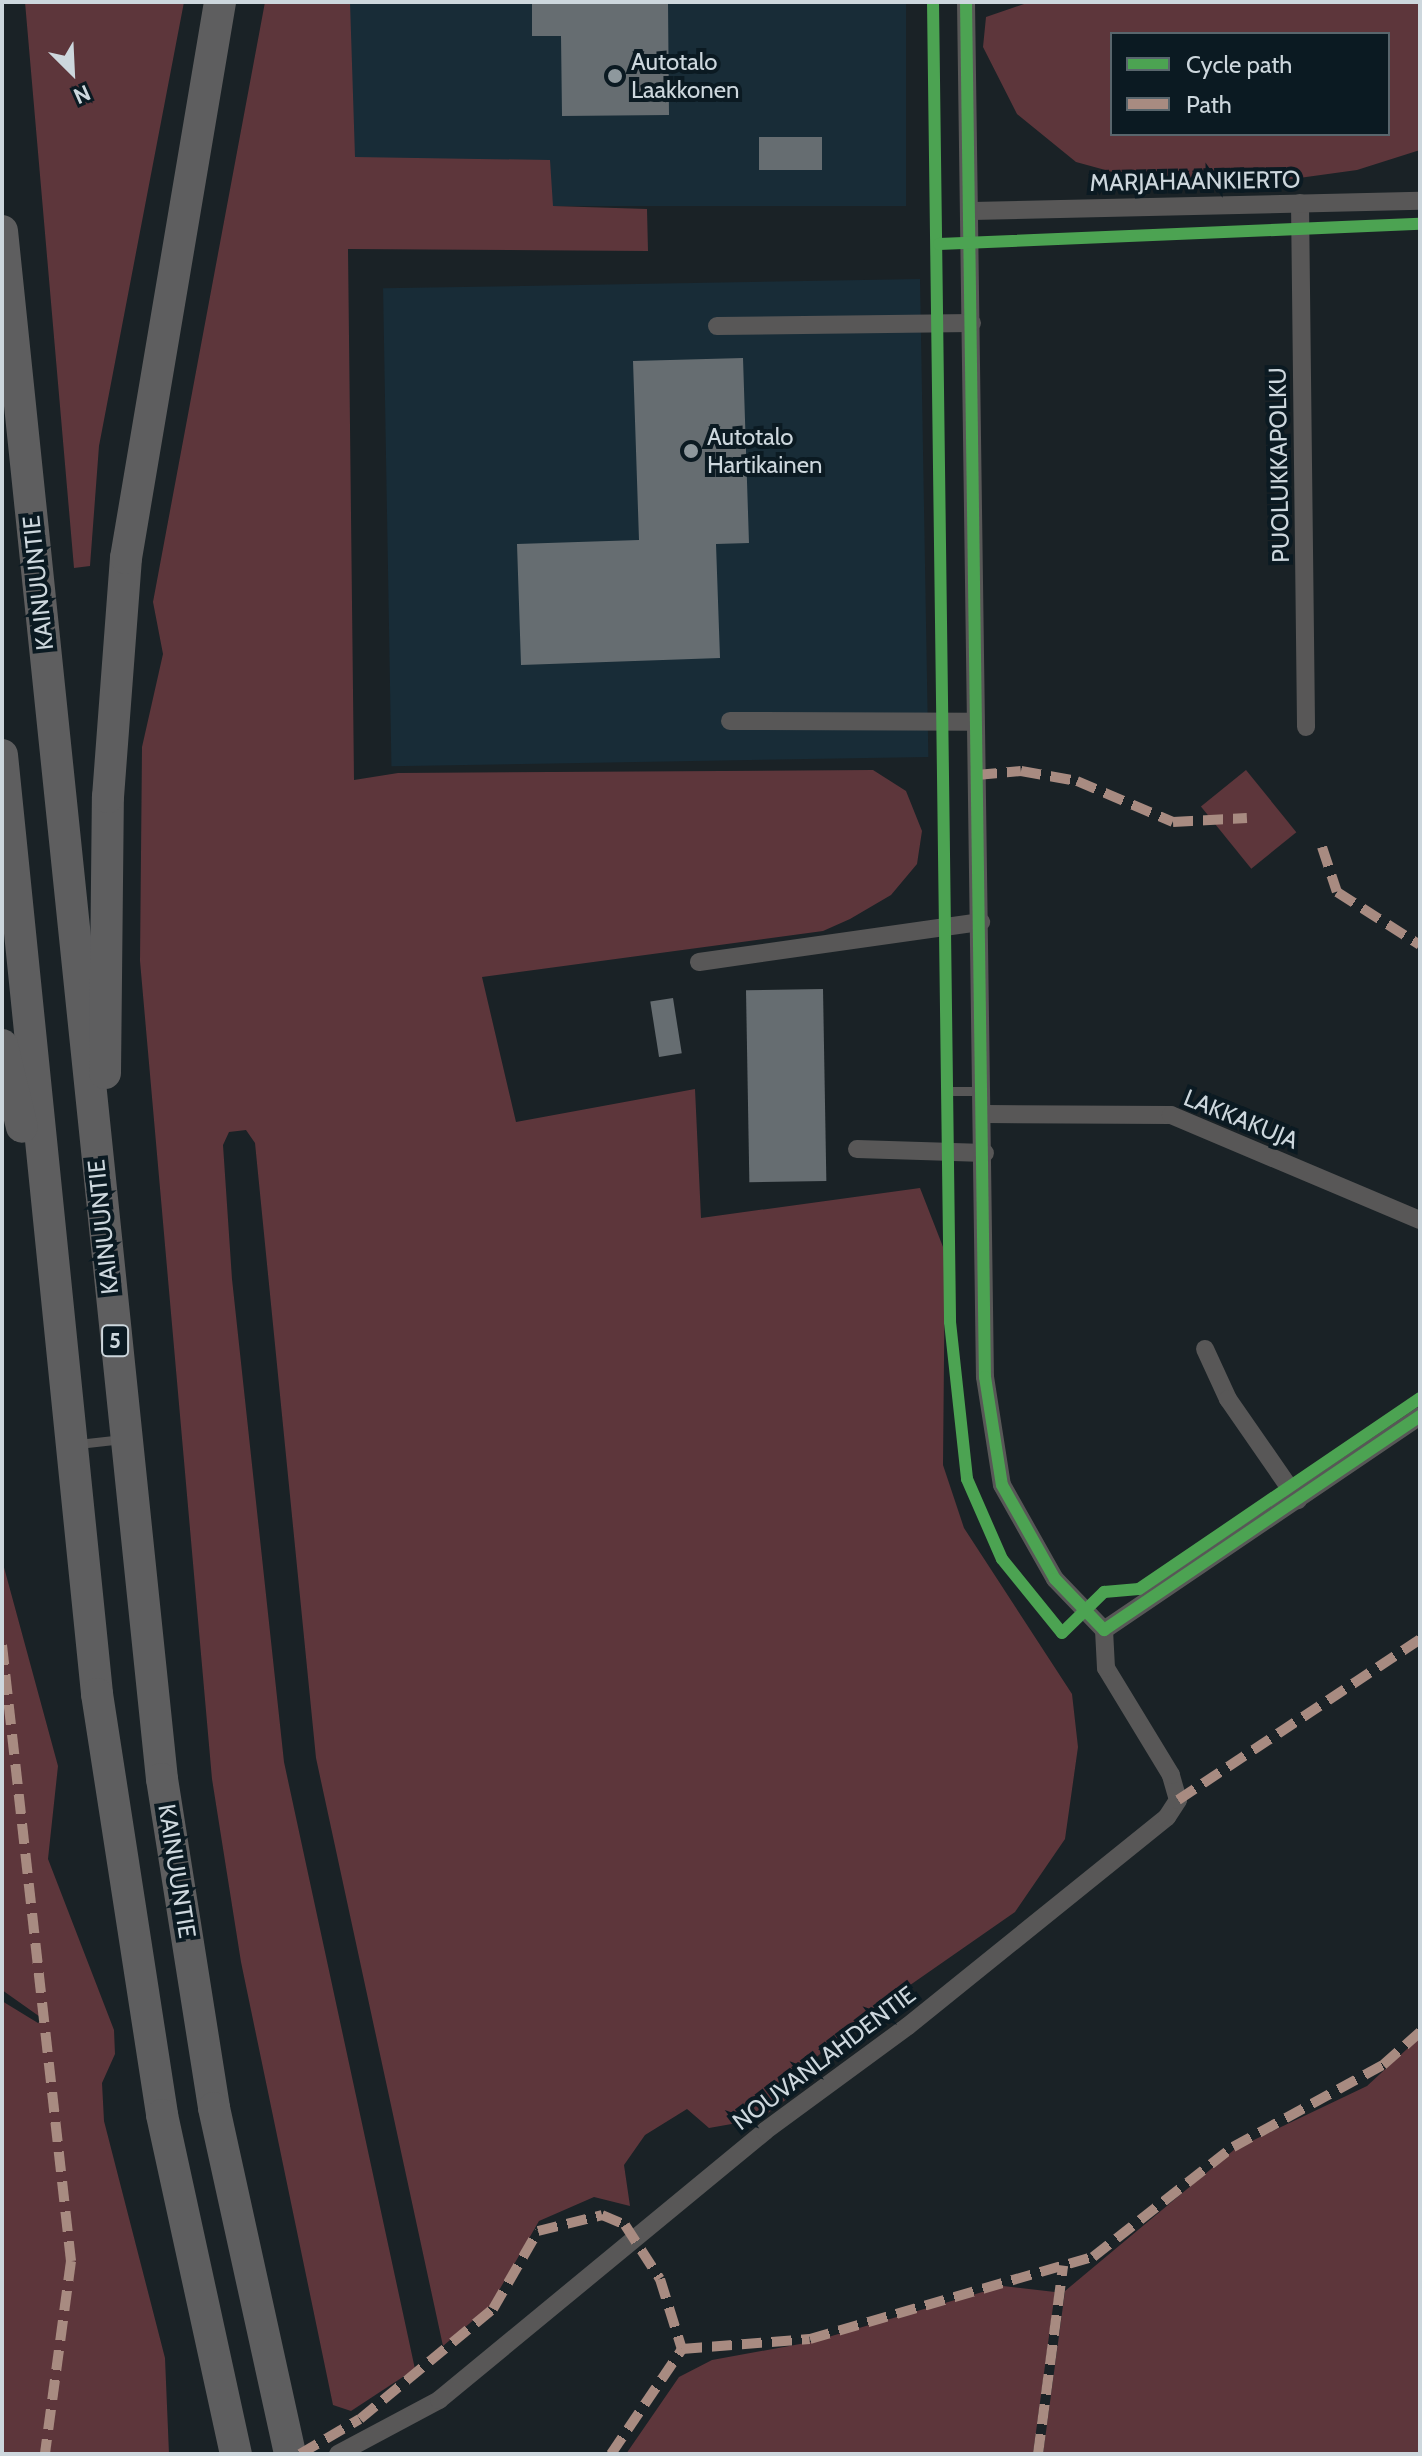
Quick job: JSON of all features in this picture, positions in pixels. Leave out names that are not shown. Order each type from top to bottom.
[{"type":"highway","points":[[105,1244],[114,681],[149,399],[220,2]]},
{"type":"highway","name":"KAINUUNTIE","points":[[2,231],[162,1779],[214,2108],[289,2448]]},
{"type":"highway","points":[[2,755],[71,1445],[127,1905],[165,2129],[236,2454]]},
{"type":"highway","points":[[2,1045],[49,1233]]},
{"type":"street","points":[[966,2],[972,211],[975,722],[986,1114],[985,1377],[995,1457],[1033,1548],[1104,1630],[1420,1416]]},
{"type":"street","name":"MARJAHAANKIERTO","points":[[972,211],[1420,201]]},
{"type":"street","name":"PUOLUKKAPOLKU","points":[[1300,203],[1306,727]]},
{"type":"street","points":[[717,326],[972,323]]},
{"type":"street","points":[[730,721],[975,722]]},
{"type":"street","points":[[699,962],[981,922]]},
{"type":"street","name":"LAKKAKUJA","points":[[986,1114],[1171,1115],[1420,1220]]},
{"type":"street","points":[[857,1149],[985,1153]]},
{"type":"street","points":[[1205,1349],[1228,1399],[1298,1500]]},
{"type":"street","name":"NOUVANLAHDENTIE","points":[[338,2454],[439,2400],[765,2131],[1167,1817],[1178,1800],[1171,1775],[1106,1668],[1104,1630]]},
{"type":"lane","points":[[949,1091],[985,1091]]},
{"type":"lane","points":[[71,1445],[126,1439]]},
{"type":"shaded area","points":[[25,2],[184,2],[99,446],[90,566],[74,568]]},
{"type":"shaded area","points":[[265,2],[350,2],[355,157],[550,160],[553,206],[647,209],[648,251],[348,249],[354,780],[398,773],[873,770],[906,791],[922,831],[917,864],[891,895],[823,931],[482,977],[516,1122],[695,1089],[701,1218],[920,1188],[945,1252],[943,1465],[964,1528],[1072,1694],[1078,1747],[1065,1839],[1015,1912],[847,2029],[805,2068],[796,2092],[760,2119],[709,2128],[687,2109],[645,2135],[624,2165],[630,2206],[594,2197],[539,2221],[490,2306],[443,2346],[316,1758],[255,1143],[246,1130],[229,1132],[223,1145],[232,1279],[284,1762],[415,2369],[351,2411],[333,2405],[241,1962],[212,1779],[140,961],[142,747],[163,654],[153,602]]},
{"type":"shaded area","points":[[347,2],[906,2],[906,206],[347,206]]},
{"type":"shaded area","points":[[1420,2],[1420,150],[1357,170],[1263,183],[1149,182],[1076,162],[1017,114],[983,47],[986,17],[1027,3]]},
{"type":"shaded area","points":[[920,279],[928,757],[391,766],[383,288]]},
{"type":"shaded area","points":[[1246,770],[1296,832],[1251,869],[1201,807]]},
{"type":"shaded area","points":[[2,1560],[58,1766],[48,1859],[114,2030],[115,2054],[102,2083],[104,2121],[165,2358],[169,2454],[2,2454],[2,2001],[38,2023],[43,2019],[2,1990]]},
{"type":"shaded area","points":[[1420,2037],[1420,2454],[1043,2454],[1065,2291],[1235,2149],[1367,2086]]},
{"type":"shaded area","points":[[1003,2286],[1055,2292],[1033,2454],[626,2454],[679,2377],[712,2360],[811,2342]]},
{"type":"building","name":"Autotalo Laakkonen","points":[[532,2],[668,2],[669,115],[562,116],[561,36],[532,36]]},
{"type":"building","points":[[759,137],[822,137],[822,170],[759,170]]},
{"type":"building","name":"Autotalo Hartikainen","points":[[743,358],[749,543],[716,544],[720,658],[521,665],[517,544],[639,540],[633,361]]},
{"type":"building","points":[[823,989],[826,1181],[749,1182],[746,990]]},
{"type":"building","points":[[673,998],[682,1053],[659,1057],[650,1002]]},
{"type":"marked path","points":[[977,775],[1021,771],[1077,781],[1173,822],[1247,818]]},
{"type":"marked path","points":[[1322,847],[1337,892],[1420,945]]},
{"type":"marked path","points":[[1178,1800],[1420,1639]]},
{"type":"marked path","points":[[2,1645],[71,2261],[45,2454]]},
{"type":"marked path","points":[[682,2349],[810,2339],[1093,2257],[1233,2147],[1383,2065],[1420,2032]]},
{"type":"marked path","points":[[300,2454],[360,2419],[493,2309],[538,2231],[602,2215],[625,2225],[660,2279],[682,2349]]},
{"type":"marked path","points":[[1038,2454],[1063,2266]]},
{"type":"marked path","points":[[611,2454],[682,2349]]},
{"type":"cycle path","points":[[933,2],[950,1322],[967,1479],[1002,1559],[1062,1633],[1104,1592],[1139,1589],[1420,1398]]},
{"type":"cycle path","points":[[966,2],[985,1377],[1002,1485],[1055,1579],[1104,1630],[1420,1416]]},
{"type":"cycle path","points":[[939,244],[1420,224]]},
{"type":"place","name":"Autotalo Laakkonen","points":[[615,76]]},
{"type":"place","name":"Autotalo Hartikainen","points":[[691,451]]}]
